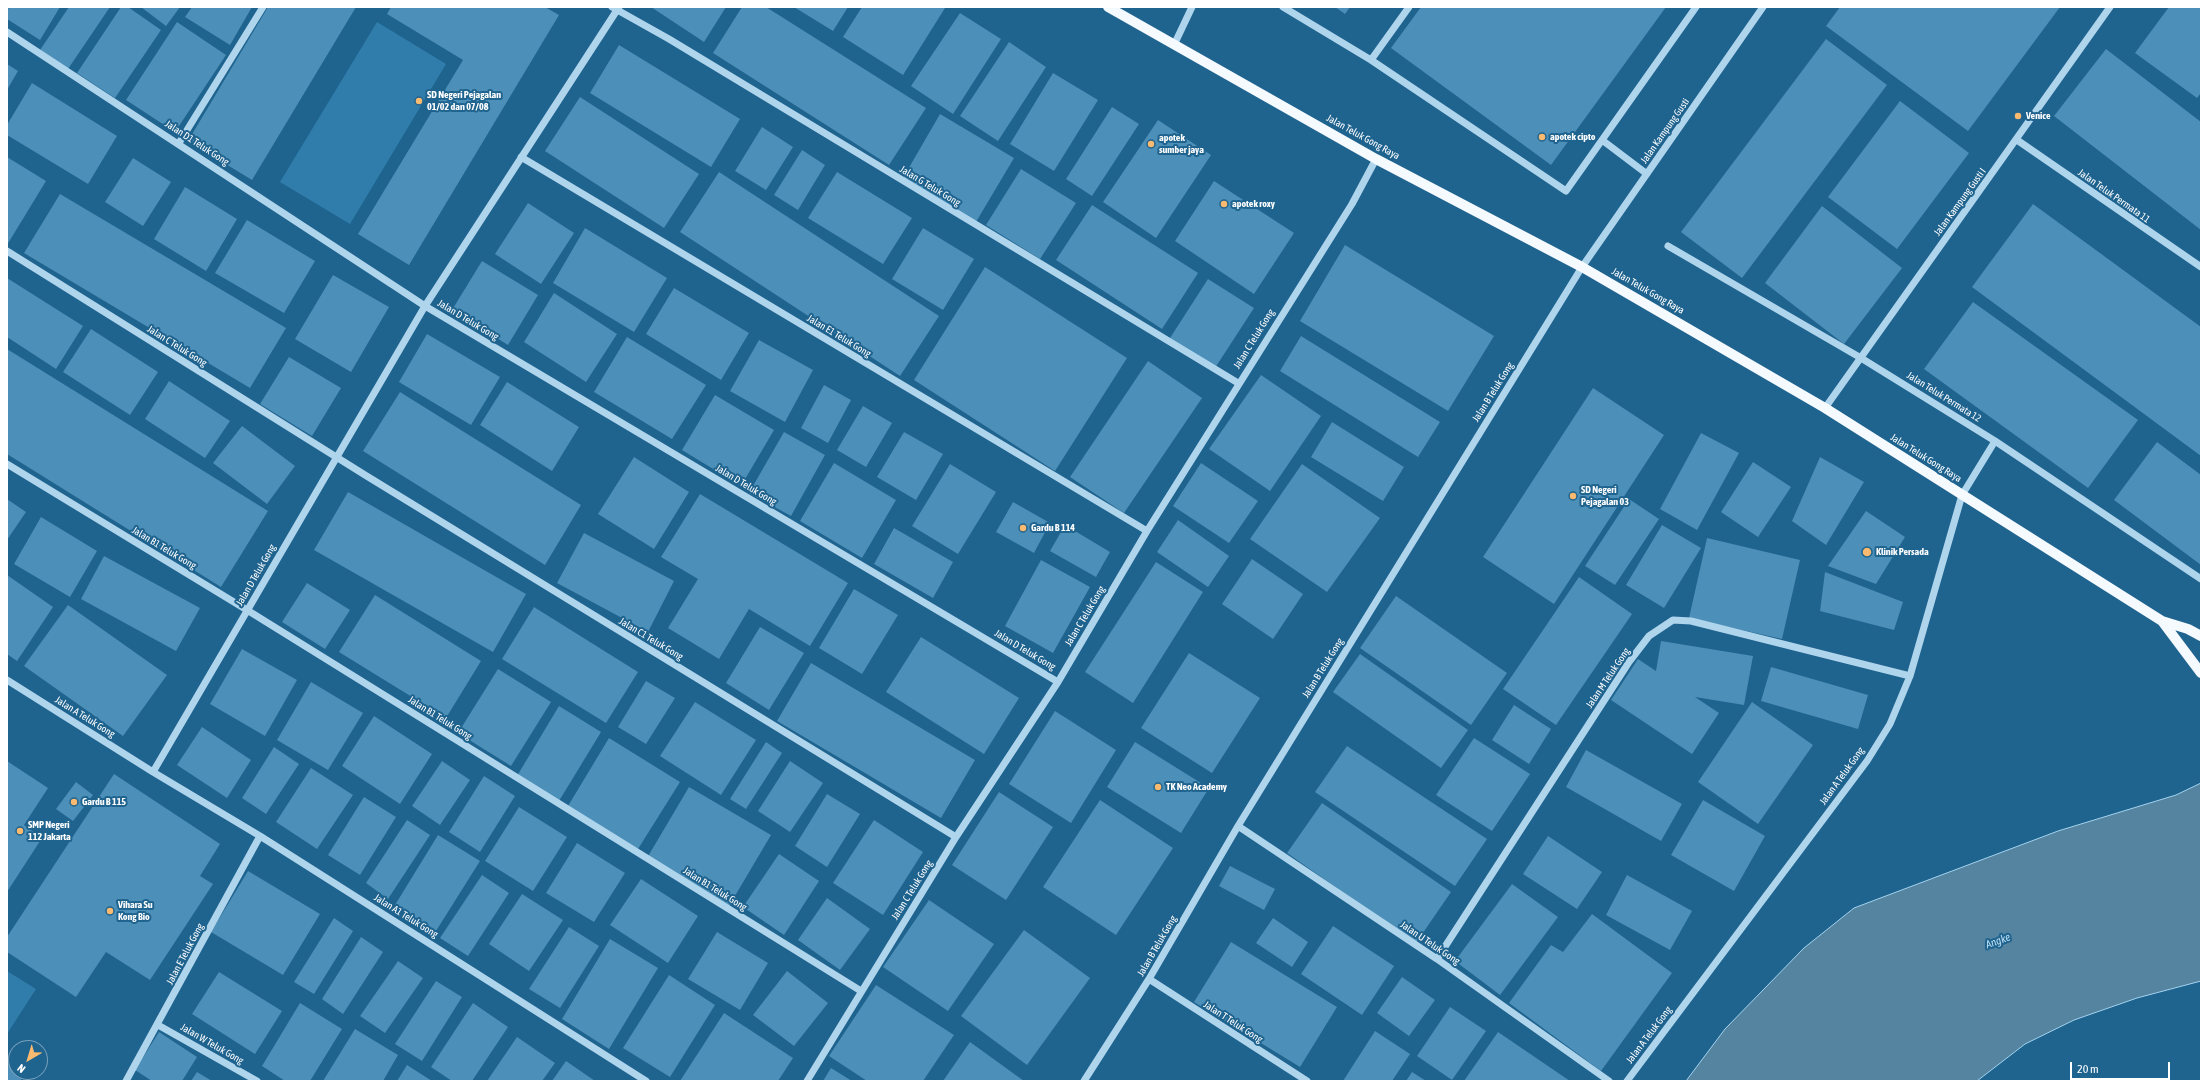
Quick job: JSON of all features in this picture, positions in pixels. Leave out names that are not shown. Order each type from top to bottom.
[{"type":"main road","name":"Jalan Teluk Gong Raya","points":[[1108,7],[1376,159],[1582,267],[1825,408],[2162,621],[2188,629],[2201,636]]},
{"type":"main road","name":"Jalan Teluk Gong Raya","points":[[2162,621],[2201,673]]},
{"type":"street","points":[[179,143],[263,7]]},
{"type":"street","points":[[1174,45],[1192,7]]},
{"type":"street","points":[[1283,7],[1372,60],[1566,191],[1696,7]]},
{"type":"street","points":[[1372,60],[1409,7]]},
{"type":"street","name":"Jalan Kampung Gusti","points":[[1582,267],[1763,7]]},
{"type":"street","name":"Jalan Kampung Gusti I","points":[[1825,408],[2110,7]]},
{"type":"street","name":"Jalan D Teluk Gong","points":[[153,772],[424,306],[616,8]]},
{"type":"street","name":"Jalan G Teluk Gong","points":[[616,8],[1238,383]]},
{"type":"street","name":"Jalan D1 Teluk Gong","points":[[7,32],[376,273]]},
{"type":"street","points":[[1602,140],[1647,174]]},
{"type":"street","name":"Jalan Teluk Permata 11","points":[[2016,140],[2201,268]]},
{"type":"street","name":"Jalan E1 Teluk Gong","points":[[521,157],[1147,531]]},
{"type":"street","name":"Jalan C Teluk Gong","points":[[807,1081],[956,837],[1058,682],[1147,531],[1238,383],[1352,204],[1376,159]]},
{"type":"street","name":"Jalan Teluk Permata 12","points":[[1668,246],[1861,358],[1995,441],[2201,579]]},
{"type":"street","name":"Jalan C Teluk Gong","points":[[7,252],[336,457]]},
{"type":"street","name":"Jalan B Teluk Gong","points":[[1084,1081],[1149,979],[1238,826],[1582,267]]},
{"type":"street","name":"Jalan D Teluk Gong","points":[[376,273],[424,306],[1058,682]]},
{"type":"street","name":"Jalan A Teluk Gong","points":[[1627,1081],[1867,761],[1890,724],[1910,676],[1962,495],[1995,441]]},
{"type":"street","name":"Jalan C1 Teluk Gong","points":[[336,457],[956,837]]},
{"type":"street","name":"Jalan B1 Teluk Gong","points":[[7,464],[247,610],[861,991]]},
{"type":"street","name":"Jalan M Teluk Gong","points":[[1437,960],[1629,662],[1649,636],[1673,620],[1691,621],[1910,676]]},
{"type":"street","name":"Jalan A Teluk Gong","points":[[7,680],[153,772]]},
{"type":"street","name":"Jalan A1 Teluk Gong","points":[[153,772],[260,836],[646,1081]]},
{"type":"street","name":"Jalan U Teluk Gong","points":[[1238,826],[1437,960],[1609,1081]]},
{"type":"street","name":"Jalan E Teluk Gong","points":[[126,1081],[260,836]]},
{"type":"street","name":"Jalan T Teluk Gong","points":[[1149,979],[1307,1081]]},
{"type":"street","name":"Jalan W Teluk Gong","points":[[158,1024],[257,1081]]},
{"type":"shaded area","points":[[377,22],[446,64],[350,224],[280,182]]},
{"type":"shaded area","points":[[7,971],[36,989],[7,1034]]},
{"type":"water","name":"Angke","points":[[2201,783],[2201,981],[2137,998],[2074,1020],[2025,1044],[1977,1081],[1686,1081],[1725,1029],[1804,948],[1854,908],[2058,831],[2176,795]]},
{"type":"building","points":[[9,7],[60,7],[40,40],[7,19],[7,11]]},
{"type":"building","points":[[69,7],[110,7],[68,69],[40,50]]},
{"type":"building","points":[[121,7],[128,7],[161,30],[115,98],[77,73]]},
{"type":"building","points":[[141,7],[180,7],[166,26]]},
{"type":"building","points":[[192,7],[252,7],[230,45],[185,17]]},
{"type":"building","points":[[268,7],[356,7],[252,180],[188,141]]},
{"type":"building","points":[[391,7],[545,7],[559,15],[409,265],[358,234],[463,60],[387,14]]},
{"type":"building","points":[[651,7],[726,7],[704,42]]},
{"type":"building","points":[[742,7],[766,7],[926,108],[889,165],[713,53]]},
{"type":"building","points":[[794,7],[848,7],[833,31]]},
{"type":"building","points":[[862,7],[945,8],[903,75],[843,37]]},
{"type":"building","points":[[1335,7],[1350,7],[1345,14]]},
{"type":"building","points":[[1421,7],[1666,7],[1551,165],[1391,48]]},
{"type":"building","points":[[1840,7],[2060,7],[1968,131],[1826,26]]},
{"type":"building","points":[[2169,7],[2201,7],[2201,93],[2197,98],[2135,53]]},
{"type":"building","points":[[960,13],[1001,39],[953,114],[911,86]]},
{"type":"building","points":[[177,22],[226,55],[175,132],[126,100]]},
{"type":"building","points":[[1826,39],[1887,85],[1742,278],[1681,232]]},
{"type":"building","points":[[1009,42],[1046,67],[998,141],[960,116]]},
{"type":"building","points":[[619,45],[740,119],[711,167],[590,93]]},
{"type":"building","points":[[2106,49],[2201,122],[2201,230],[2054,116]]},
{"type":"building","points":[[7,64],[18,71],[7,90]]},
{"type":"building","points":[[1053,73],[1098,100],[1054,171],[1010,144]]},
{"type":"building","points":[[32,83],[117,136],[88,184],[7,135],[7,125]]},
{"type":"building","points":[[580,97],[699,174],[664,228],[545,151]]},
{"type":"building","points":[[1900,101],[1969,153],[1897,249],[1828,197]]},
{"type":"building","points":[[1112,107],[1139,124],[1092,196],[1066,179]]},
{"type":"building","points":[[940,114],[1014,158],[976,222],[903,178]]},
{"type":"building","points":[[1158,120],[1211,155],[1156,238],[1103,202]]},
{"type":"building","points":[[762,127],[793,147],[766,190],[735,171]]},
{"type":"building","points":[[802,150],[825,165],[798,210],[774,195]]},
{"type":"building","points":[[7,157],[46,181],[7,245]]},
{"type":"building","points":[[133,158],[171,182],[143,226],[105,202]]},
{"type":"building","points":[[1021,169],[1076,203],[1040,259],[986,225]]},
{"type":"building","points":[[719,172],[939,316],[900,376],[680,232]]},
{"type":"building","points":[[837,172],[912,218],[883,264],[808,218]]},
{"type":"building","points":[[1214,181],[1294,233],[1254,294],[1175,241]]},
{"type":"building","points":[[185,187],[237,219],[206,271],[154,239]]},
{"type":"building","points":[[60,194],[286,328],[250,388],[24,253]]},
{"type":"building","points":[[528,203],[574,233],[541,284],[495,254]]},
{"type":"building","points":[[2033,204],[2201,327],[2201,456],[1972,287]]},
{"type":"building","points":[[1092,205],[1198,273],[1162,329],[1056,260]]},
{"type":"building","points":[[1822,206],[1902,268],[1844,344],[1765,283]]},
{"type":"building","points":[[247,220],[315,261],[284,313],[215,273]]},
{"type":"building","points":[[585,228],[667,278],[634,332],[553,283]]},
{"type":"building","points":[[923,228],[974,259],[943,310],[892,279]]},
{"type":"building","points":[[1345,245],[1494,336],[1448,411],[1300,321]]},
{"type":"building","points":[[482,261],[538,295],[508,345],[452,310]]},
{"type":"building","points":[[985,267],[1127,358],[1055,471],[914,380]]},
{"type":"building","points":[[333,275],[389,307],[351,372],[295,339]]},
{"type":"building","points":[[7,278],[83,326],[56,369],[7,337]]},
{"type":"building","points":[[1208,279],[1254,308],[1215,368],[1170,338]]},
{"type":"building","points":[[674,288],[749,333],[721,380],[646,334]]},
{"type":"building","points":[[554,293],[617,334],[586,382],[524,342]]},
{"type":"building","points":[[1973,302],[2138,420],[2088,488],[1924,369]]},
{"type":"building","points":[[91,329],[158,372],[130,415],[63,372]]},
{"type":"building","points":[[427,334],[500,377],[471,425],[399,382]]},
{"type":"building","points":[[1301,336],[1440,422],[1418,457],[1280,371]]},
{"type":"building","points":[[627,337],[706,385],[672,439],[594,392]]},
{"type":"building","points":[[759,340],[813,370],[785,422],[730,391]]},
{"type":"building","points":[[7,349],[268,511],[221,587],[7,454]]},
{"type":"building","points":[[289,357],[341,388],[312,436],[260,404]]},
{"type":"building","points":[[1148,361],[1202,398],[1124,513],[1070,477]]},
{"type":"building","points":[[1261,375],[1321,416],[1270,491],[1209,449]]},
{"type":"building","points":[[169,381],[230,421],[205,458],[145,419]]},
{"type":"building","points":[[507,382],[579,427],[552,471],[480,425]]},
{"type":"building","points":[[824,385],[851,400],[828,443],[801,428]]},
{"type":"building","name":"SD Negeri Pejagalan 03","points":[[1593,388],[1664,435],[1554,604],[1483,557]]},
{"type":"building","points":[[400,392],[581,505],[545,565],[363,451]]},
{"type":"building","points":[[715,395],[774,430],[741,486],[682,450]]},
{"type":"building","points":[[863,406],[892,423],[866,467],[837,450]]},
{"type":"building","points":[[1332,422],[1404,467],[1383,501],[1311,457]]},
{"type":"building","points":[[242,426],[295,466],[267,504],[213,463]]},
{"type":"building","points":[[784,432],[825,455],[791,516],[749,493]]},
{"type":"building","points":[[904,432],[943,454],[916,500],[877,477]]},
{"type":"building","points":[[1701,433],[1739,453],[1697,530],[1660,509]]},
{"type":"building","points":[[2157,442],[2201,475],[2201,565],[2114,500]]},
{"type":"building","points":[[634,457],[689,492],[654,549],[598,514]]},
{"type":"building","points":[[1820,457],[1864,482],[1826,545],[1792,521]]},
{"type":"building","points":[[1753,462],[1791,487],[1758,537],[1721,512]]},
{"type":"building","points":[[834,463],[896,500],[862,558],[800,521]]},
{"type":"building","points":[[1201,463],[1258,501],[1229,543],[1173,506]]},
{"type":"building","points":[[950,464],[996,492],[958,554],[912,526]]},
{"type":"building","points":[[1302,464],[1380,518],[1327,592],[1250,539]]},
{"type":"building","points":[[348,492],[526,594],[493,652],[314,550]]},
{"type":"building","points":[[700,494],[848,583],[810,646],[749,609],[719,659],[668,628],[698,579],[661,557]]},
{"type":"building","points":[[7,499],[26,512],[7,540]]},
{"type":"building","points":[[1629,499],[1659,519],[1615,585],[1585,566]]},
{"type":"building","name":"Gardu B 114","points":[[1013,502],[1050,523],[1034,553],[996,532]]},
{"type":"building","name":"Klinik Persada","points":[[1866,511],[1905,537],[1876,584],[1828,566]]},
{"type":"building","points":[[41,517],[97,551],[70,597],[14,564]]},
{"type":"building","points":[[1178,520],[1229,556],[1208,587],[1157,552]]},
{"type":"building","points":[[1065,525],[1110,552],[1096,577],[1050,551]]},
{"type":"building","points":[[1662,525],[1701,548],[1664,608],[1626,585]]},
{"type":"building","points":[[894,528],[953,562],[933,598],[874,564]]},
{"type":"building","points":[[584,533],[674,581],[648,632],[557,583]]},
{"type":"building","points":[[1707,538],[1800,560],[1782,639],[1689,618]]},
{"type":"building","points":[[104,556],[200,608],[176,651],[81,599]]},
{"type":"building","points":[[1252,559],[1303,594],[1273,639],[1222,604]]},
{"type":"building","points":[[1041,560],[1090,587],[1053,653],[1005,626]]},
{"type":"building","points":[[1156,562],[1203,592],[1133,703],[1085,672]]},
{"type":"building","points":[[1825,572],[1903,602],[1894,630],[1820,611]]},
{"type":"building","points":[[7,575],[53,607],[17,661],[7,654]]},
{"type":"building","points":[[1579,577],[1632,614],[1556,725],[1503,689]]},
{"type":"building","points":[[307,583],[350,610],[325,649],[282,622]]},
{"type":"building","points":[[854,589],[898,615],[862,674],[819,648]]},
{"type":"building","points":[[375,595],[481,661],[446,718],[339,652]]},
{"type":"building","points":[[1396,596],[1507,673],[1471,725],[1360,648]]},
{"type":"building","points":[[68,605],[167,675],[123,736],[24,666]]},
{"type":"building","points":[[534,607],[638,672],[606,723],[502,659]]},
{"type":"building","points":[[760,627],[804,653],[769,710],[726,683]]},
{"type":"building","points":[[921,637],[1019,698],[984,754],[886,692]]},
{"type":"building","points":[[1661,641],[1753,656],[1744,705],[1695,697],[1719,713],[1692,754],[1611,700],[1638,659],[1656,671]]},
{"type":"building","points":[[242,649],[297,680],[265,736],[210,704]]},
{"type":"building","points":[[1189,653],[1260,698],[1212,773],[1141,728]]},
{"type":"building","points":[[1360,654],[1468,730],[1441,768],[1333,692]]},
{"type":"building","points":[[811,663],[975,760],[941,818],[777,721]]},
{"type":"building","points":[[1771,667],[1868,695],[1858,729],[1761,701]]},
{"type":"building","points":[[498,669],[551,702],[511,766],[458,733]]},
{"type":"building","points":[[646,681],[675,698],[646,744],[618,727]]},
{"type":"building","points":[[311,682],[363,713],[328,770],[277,740]]},
{"type":"building","points":[[695,702],[756,740],[721,795],[660,756]]},
{"type":"building","points":[[1752,702],[1813,745],[1758,824],[1698,782]]},
{"type":"building","points":[[1514,705],[1551,729],[1529,764],[1492,740]]},
{"type":"building","points":[[559,706],[601,732],[559,801],[517,776]]},
{"type":"building","points":[[1055,711],[1116,750],[1071,823],[1009,784]]},
{"type":"building","points":[[374,716],[432,754],[400,804],[342,766]]},
{"type":"building","points":[[202,727],[251,760],[227,798],[177,765]]},
{"type":"building","points":[[609,738],[680,782],[638,849],[568,806]]},
{"type":"building","points":[[1474,738],[1530,774],[1492,831],[1436,795]]},
{"type":"building","points":[[766,742],[782,753],[746,809],[730,799]]},
{"type":"building","name":"TK Neo Academy","points":[[1135,742],[1209,788],[1181,833],[1107,787]]},
{"type":"building","points":[[1347,746],[1487,839],[1455,886],[1315,792]]},
{"type":"building","points":[[274,747],[299,764],[266,814],[242,798]]},
{"type":"building","points":[[1586,750],[1682,804],[1661,841],[1566,787]]},
{"type":"building","name":"SMP Negeri 112 Jakarta","points":[[7,761],[48,788],[24,825],[42,838],[7,892]]},
{"type":"building","points":[[442,761],[470,780],[440,825],[412,806]]},
{"type":"building","points":[[790,761],[823,783],[790,832],[758,811]]},
{"type":"building","points":[[311,768],[353,795],[317,849],[276,822]]},
{"type":"building","name":"Vihara Su Kong Bio","points":[[114,774],[220,844],[200,876],[213,884],[150,980],[106,952],[76,997],[7,952],[7,937]]},
{"type":"building","points":[[484,776],[515,796],[480,852],[449,832]]},
{"type":"building","name":"Gardu B 115","points":[[76,782],[93,795],[73,821],[56,809]]},
{"type":"building","points":[[689,787],[771,835],[729,906],[647,858]]},
{"type":"building","points":[[999,792],[1053,827],[1006,900],[952,865]]},
{"type":"building","points":[[827,794],[860,814],[827,867],[795,846]]},
{"type":"building","points":[[364,797],[396,817],[360,875],[328,855]]},
{"type":"building","points":[[1100,800],[1173,848],[1116,935],[1043,887]]},
{"type":"building","points":[[1703,800],[1765,836],[1734,891],[1671,855]]},
{"type":"building","points":[[1322,803],[1451,892],[1416,943],[1287,853]]},
{"type":"building","points":[[519,807],[567,837],[533,891],[485,861]]},
{"type":"building","points":[[407,820],[430,835],[388,899],[366,883]]},
{"type":"building","points":[[874,820],[923,852],[883,915],[833,883]]},
{"type":"building","points":[[438,835],[480,861],[436,931],[395,905]]},
{"type":"building","points":[[1548,836],[1602,872],[1577,909],[1523,874]]},
{"type":"building","points":[[577,843],[625,873],[594,922],[546,893]]},
{"type":"building","points":[[779,854],[819,881],[784,935],[743,907]]},
{"type":"building","points":[[1230,866],[1275,889],[1264,910],[1219,886]]},
{"type":"building","points":[[248,871],[320,914],[283,975],[211,932]]},
{"type":"building","points":[[482,875],[509,893],[468,956],[440,938]]},
{"type":"building","points":[[1627,875],[1692,911],[1670,950],[1606,915]]},
{"type":"building","points":[[641,879],[698,916],[668,963],[610,925]]},
{"type":"building","points":[[1512,884],[1558,917],[1500,995],[1455,961]]},
{"type":"building","points":[[522,894],[563,920],[529,971],[489,944]]},
{"type":"building","points":[[827,898],[870,929],[840,970],[798,940]]},
{"type":"building","points":[[929,900],[994,944],[948,1011],[883,967]]},
{"type":"building","points":[[1592,914],[1672,973],[1601,1071],[1509,1003],[1551,945],[1563,952]]},
{"type":"building","points":[[334,918],[353,931],[314,994],[294,982]]},
{"type":"building","points":[[1273,918],[1308,942],[1292,967],[1256,943]]},
{"type":"building","points":[[1333,926],[1394,966],[1362,1015],[1301,974]]},
{"type":"building","points":[[569,927],[599,946],[560,1008],[529,989]]},
{"type":"building","points":[[1024,930],[1090,978],[1027,1065],[961,1016]]},
{"type":"building","points":[[717,932],[768,963],[740,1010],[688,979]]},
{"type":"building","points":[[361,937],[383,952],[343,1014],[322,999]]},
{"type":"building","points":[[610,939],[658,968],[609,1049],[562,1019]]},
{"type":"building","points":[[1231,942],[1337,1007],[1300,1067],[1194,1002]]},
{"type":"building","points":[[398,961],[423,978],[385,1033],[360,1016]]},
{"type":"building","points":[[787,971],[828,1003],[794,1046],[753,1015]]},
{"type":"building","points":[[219,972],[282,1011],[255,1054],[192,1014]]},
{"type":"building","points":[[669,975],[715,1005],[670,1077],[623,1048]]},
{"type":"building","points":[[1402,977],[1435,1000],[1409,1036],[1377,1013]]},
{"type":"building","points":[[436,981],[462,997],[422,1061],[395,1044]]},
{"type":"building","points":[[876,985],[954,1035],[923,1081],[867,1081],[829,1056]]},
{"type":"building","points":[[300,1003],[342,1029],[310,1081],[285,1081],[262,1066]]},
{"type":"building","points":[[473,1003],[508,1027],[472,1081],[452,1081],[431,1067]]},
{"type":"building","points":[[1450,1007],[1486,1031],[1452,1080],[1417,1056]]},
{"type":"building","points":[[724,1013],[793,1058],[778,1081],[680,1081]]},
{"type":"building","points":[[355,1029],[398,1055],[383,1081],[323,1081]]},
{"type":"building","points":[[1375,1031],[1410,1054],[1392,1081],[1343,1081]]},
{"type":"building","points":[[159,1032],[197,1057],[182,1081],[152,1081],[135,1070]]},
{"type":"building","points":[[1498,1032],[1570,1081],[1464,1081]]},
{"type":"building","points":[[517,1037],[555,1063],[542,1081],[487,1081]]},
{"type":"building","points":[[970,1042],[1024,1081],[943,1081]]},
{"type":"building","points":[[7,1058],[8,1080],[21,1080],[7,1081]]},
{"type":"building","points":[[566,1061],[595,1081],[552,1081]]},
{"type":"building","points":[[407,1065],[432,1081],[397,1081]]},
{"type":"building","points":[[831,1068],[852,1081],[823,1081]]},
{"type":"building","points":[[197,1072],[212,1081],[191,1081]]},
{"type":"building","points":[[1412,1072],[1426,1081],[1406,1081]]},
{"type":"place","name":"SD Negeri Pejagalan 01/02 dan 07/08","points":[[419,101]]},
{"type":"place","name":"Venice","points":[[2018,116]]},
{"type":"place","name":"apotek cipto","points":[[1542,137]]},
{"type":"place","name":"apotek sumber jaya","points":[[1151,144]]},
{"type":"place","name":"apotek roxy","points":[[1224,204]]},
{"type":"place","name":"SD Negeri Pejagalan 03","points":[[1573,496]]},
{"type":"place","name":"Gardu B 114","points":[[1023,528]]},
{"type":"place","name":"Klinik Persada","points":[[1867,552]]},
{"type":"place","name":"TK Neo Academy","points":[[1158,787]]},
{"type":"place","name":"Gardu B 115","points":[[74,802]]},
{"type":"place","name":"SMP Negeri 112 Jakarta","points":[[20,831]]},
{"type":"place","name":"Vihara Su Kong Bio","points":[[110,911]]}]
